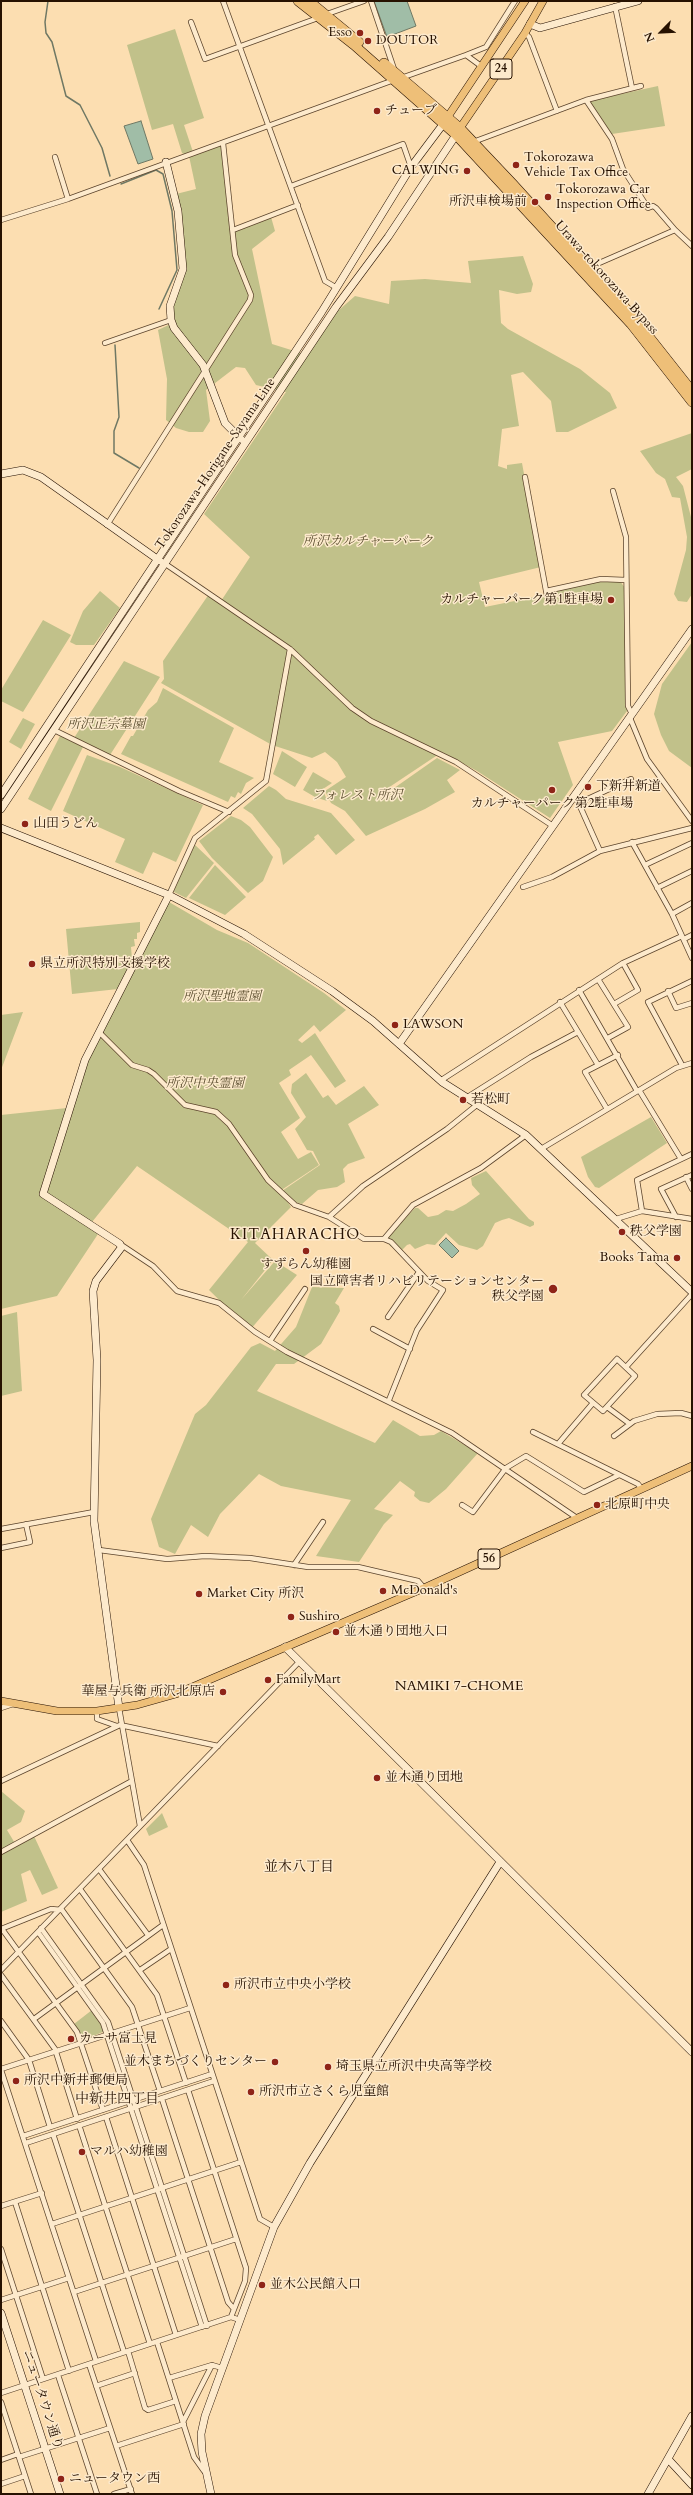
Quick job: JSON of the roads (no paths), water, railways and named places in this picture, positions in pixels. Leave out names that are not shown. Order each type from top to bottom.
[{"type":"highway","name":"Urawa-tokorozawa Bypass","points":[[298,1],[324,16]]},
{"type":"highway","name":"Urawa-tokorozawa Bypass","points":[[309,1],[324,16],[396,76],[458,132],[631,324],[692,402]]},
{"type":"highway","name":"Urawa-tokorozawa Bypass","points":[[458,132],[474,142],[590,267],[692,391]]},
{"type":"main road","name":"24","points":[[445,120],[525,1]]},
{"type":"main road","name":"24","points":[[458,132],[525,33],[543,1]]},
{"type":"main road","name":"56","points":[[1,1701],[57,1711],[97,1711],[119,1708],[176,1694],[424,1588],[692,1466]]},
{"type":"street","points":[[223,1],[326,281],[337,288]]},
{"type":"street","points":[[191,22],[205,59],[364,1]]},
{"type":"street","points":[[371,1],[396,76]]},
{"type":"street","points":[[1,220],[68,199],[166,162],[223,143],[396,76],[466,55],[486,47],[516,1]]},
{"type":"street","points":[[530,24],[540,28],[615,6],[638,1]]},
{"type":"street","points":[[615,6],[632,88]]},
{"type":"street","points":[[525,33],[529,37],[557,111]]},
{"type":"street","points":[[466,55],[481,66]]},
{"type":"street","points":[[474,142],[586,100],[641,86]]},
{"type":"street","points":[[586,100],[612,140],[623,169],[648,208],[653,206],[656,208],[674,230],[692,246]]},
{"type":"street","name":"Tokorozawa-Horigane-Sayama Line","points":[[1,795],[337,288],[411,167],[445,120]]},
{"type":"street","name":"Tokorozawa-Horigane-Sayama Line","points":[[1,809],[336,307],[388,237],[458,132]]},
{"type":"street","points":[[107,525],[250,300],[251,295],[235,255],[223,143]]},
{"type":"street","points":[[291,186],[402,144],[411,167]]},
{"type":"street","points":[[55,157],[68,199]]},
{"type":"street","points":[[166,162],[178,210],[183,269],[171,299],[171,320],[174,328],[193,350],[206,371],[220,415],[239,437],[246,442]]},
{"type":"street","points":[[233,230],[298,205]]},
{"type":"street","points":[[590,267],[674,230]]},
{"type":"street","points":[[105,343],[171,320]]},
{"type":"street","points":[[1,474],[18,470],[32,472],[107,525],[290,649],[330,685],[352,708],[371,721],[456,762],[553,826]]},
{"type":"street","points":[[526,477],[547,596]]},
{"type":"street","points":[[613,491],[626,537],[628,706],[647,759],[692,821]]},
{"type":"street","points":[[546,590],[601,580],[626,580]]},
{"type":"street","points":[[399,1044],[692,629]]},
{"type":"street","points":[[290,649],[266,781],[195,838],[169,895],[83,1066],[43,1194],[153,1266],[177,1291],[219,1303],[287,1352],[389,1400],[452,1433],[504,1470],[577,1518]]},
{"type":"street","points":[[54,730],[178,791],[229,812]]},
{"type":"street","points":[[579,803],[631,779]]},
{"type":"street","points":[[575,795],[600,851]]},
{"type":"street","points":[[1,828],[169,895],[244,934],[332,991],[399,1044],[440,1081],[526,1135],[616,1219],[692,1293],[626,1367]]},
{"type":"street","points":[[523,887],[552,877],[600,851],[692,828]]},
{"type":"street","points":[[632,842],[672,914],[692,958]]},
{"type":"street","points":[[645,865],[692,843]]},
{"type":"street","points":[[658,888],[692,871]]},
{"type":"street","points":[[672,914],[692,903]]},
{"type":"street","points":[[440,1081],[560,1002],[623,963],[692,935]]},
{"type":"street","points":[[614,1004],[638,990],[623,963]]},
{"type":"street","points":[[598,979],[628,1027],[608,1038]]},
{"type":"street","points":[[682,1065],[648,1002],[668,991],[692,981]]},
{"type":"street","points":[[579,990],[681,1159]]},
{"type":"street","points":[[668,991],[676,1008],[692,1003]]},
{"type":"street","points":[[560,1002],[598,1065]]},
{"type":"street","points":[[99,1032],[132,1065],[148,1070],[154,1074],[185,1105],[216,1112],[229,1124],[268,1180],[295,1205],[329,1217],[364,1239],[384,1239],[399,1248],[419,1272],[443,1291],[417,1330],[389,1400]]},
{"type":"street","points":[[466,1098],[531,1057],[578,1032]]},
{"type":"street","points":[[607,1109],[585,1072],[618,1055]]},
{"type":"street","points":[[542,1149],[638,1090],[682,1065],[692,1063]]},
{"type":"street","points":[[329,1217],[363,1186],[447,1129],[478,1104]]},
{"type":"street","points":[[384,1239],[414,1205],[481,1168],[526,1135]]},
{"type":"street","points":[[642,1211],[637,1180],[692,1154]]},
{"type":"street","points":[[676,1217],[661,1189],[692,1175]]},
{"type":"street","points":[[686,1177],[692,1189]]},
{"type":"street","points":[[616,1219],[642,1211],[692,1219]]},
{"type":"street","points":[[120,1244],[120,1251],[96,1281],[93,1291],[97,1360],[94,1512],[119,1708],[119,1726],[132,1781],[140,1826]]},
{"type":"street","points":[[388,1317],[419,1272]]},
{"type":"street","points":[[270,1341],[305,1289]]},
{"type":"street","points":[[373,1329],[410,1349]]},
{"type":"street","points":[[617,1359],[635,1376],[603,1412],[593,1403],[584,1395],[617,1359]]},
{"type":"street","points":[[558,1444],[593,1403]]},
{"type":"street","points":[[607,1407],[630,1424]]},
{"type":"street","points":[[614,1436],[630,1424],[657,1414],[681,1413],[692,1416]]},
{"type":"street","points":[[533,1432],[619,1475],[642,1489]]},
{"type":"street","points":[[462,1505],[473,1512],[504,1470],[526,1456],[584,1492],[619,1475]]},
{"type":"street","points":[[1,1529],[94,1512]]},
{"type":"street","points":[[294,1565],[323,1522]]},
{"type":"street","points":[[1,1548],[30,1542],[26,1524]]},
{"type":"street","points":[[98,1550],[167,1559],[205,1556],[250,1558],[308,1567],[358,1567],[418,1581],[424,1588]]},
{"type":"street","points":[[284,1647],[692,2052]]},
{"type":"street","points":[[1,1970],[299,1662]]},
{"type":"street","points":[[1,1708],[13,1704]]},
{"type":"street","points":[[97,1711],[97,1720],[119,1726],[218,1746]]},
{"type":"street","points":[[1,1781],[119,1726]]},
{"type":"street","points":[[1,1852],[132,1781]]},
{"type":"street","points":[[127,1840],[144,1865],[170,1949],[260,2219],[274,2227]]},
{"type":"street","points":[[211,2494],[204,2471],[201,2442],[203,2425],[222,2368],[274,2227],[310,2163],[500,1862]]},
{"type":"street","points":[[99,1869],[148,1935]]},
{"type":"street","points":[[80,1889],[140,1970],[157,1996],[186,2083]]},
{"type":"street","points":[[60,1908],[51,1909],[1,1929],[77,2032],[82,2043],[103,2110]]},
{"type":"street","points":[[60,1908],[132,2008],[160,2091]]},
{"type":"street","points":[[34,2019],[163,1925]]},
{"type":"street","points":[[39,1930],[80,1985],[110,2034],[205,2326]]},
{"type":"street","points":[[140,1970],[170,1949]]},
{"type":"street","points":[[1,1975],[34,2019],[56,2052],[77,2118]]},
{"type":"street","points":[[96,2361],[26,2142],[1,2070],[190,2008]]},
{"type":"street","points":[[1,2021],[29,2060],[50,2127]]},
{"type":"street","points":[[24,2136],[212,2074]]},
{"type":"street","points":[[26,2142],[214,2081]]},
{"type":"street","points":[[188,2090],[246,2273],[232,2317]]},
{"type":"street","points":[[162,2099],[228,2302],[234,2309]]},
{"type":"street","points":[[106,2117],[176,2336]]},
{"type":"street","points":[[79,2125],[150,2344]]},
{"type":"street","points":[[53,2134],[126,2352],[148,2410],[176,2401]]},
{"type":"street","points":[[52,2224],[241,2162]]},
{"type":"street","points":[[1,2206],[42,2193]]},
{"type":"street","points":[[14,2202],[69,2370]]},
{"type":"street","points":[[74,2292],[236,2239]]},
{"type":"street","points":[[1,2249],[43,2379]]},
{"type":"street","points":[[1,2300],[15,2294],[69,2278]]},
{"type":"street","name":"ニュータウン通り","points":[[1,2313],[60,2494]]},
{"type":"street","points":[[1,2393],[232,2317],[240,2320]]},
{"type":"street","points":[[157,2342],[194,2456],[204,2471]]},
{"type":"street","points":[[89,2364],[132,2494]]},
{"type":"street","points":[[169,2378],[212,2364],[222,2368]]},
{"type":"street","points":[[116,2446],[183,2423],[212,2364]]},
{"type":"street","points":[[96,2386],[135,2373]]},
{"type":"street","points":[[58,2375],[97,2494]]},
{"type":"street","points":[[1,2402],[31,2494]]},
{"type":"street","points":[[648,2494],[669,2460],[692,2416]]},
{"type":"street","points":[[1,2460],[110,2428]]},
{"type":"street","points":[[669,2460],[692,2485]]},
{"type":"street","points":[[1,2484],[26,2476]]},
{"type":"street","points":[[114,2494],[131,2489]]},
{"type":"waterway","points":[[48,1],[45,22],[46,33],[52,42],[66,96],[80,105],[102,148],[110,176]]},
{"type":"waterway","points":[[121,184],[156,170],[163,174],[172,211],[177,270],[159,309]]},
{"type":"waterway","points":[[115,345],[119,417],[114,431],[114,453],[139,468]]},
{"type":"place","name":"Esso","points":[[360,33]]},
{"type":"place","name":"DOUTOR","points":[[368,41]]},
{"type":"place","name":"チューブ","points":[[377,111]]},
{"type":"place","name":"Tokorozawa Vehicle Tax Office","points":[[516,165]]},
{"type":"place","name":"CALWING","points":[[467,171]]},
{"type":"place","name":"Tokorozawa Car Inspection Office","points":[[548,197]]},
{"type":"place","name":"所沢車検場前","points":[[535,202]]},
{"type":"place","name":"カルチャーパーク第1駐車場","points":[[611,600]]},
{"type":"place","name":"下新井新道","points":[[588,787]]},
{"type":"place","name":"カルチャーパーク第2駐車場","points":[[552,790]]},
{"type":"place","name":"山田うどん","points":[[25,824]]},
{"type":"place","name":"県立所沢特別支援学校","points":[[32,964]]},
{"type":"place","name":"LAWSON","points":[[395,1025]]},
{"type":"place","name":"若松町","points":[[463,1100]]},
{"type":"place","name":"秩父学園","points":[[622,1232]]},
{"type":"place","name":"すずらん幼稚園","points":[[306,1251]]},
{"type":"place","name":"Books Tama","points":[[677,1258]]},
{"type":"place","name":"国立障害者リハビリテーションセンター 秩父学園","points":[[553,1289]]},
{"type":"place","name":"北原町中央","points":[[597,1505]]},
{"type":"place","name":"McDonald's","points":[[383,1591]]},
{"type":"place","name":"Market City 所沢","points":[[199,1594]]},
{"type":"place","name":"Sushiro","points":[[291,1617]]},
{"type":"place","name":"並木通り団地入口","points":[[336,1632]]},
{"type":"place","name":"FamilyMart","points":[[268,1680]]},
{"type":"place","name":"華屋与兵衛 所沢北原店","points":[[223,1692]]},
{"type":"place","name":"並木通り団地","points":[[377,1778]]},
{"type":"place","name":"所沢市立中央小学校","points":[[226,1985]]},
{"type":"place","name":"カーサ富士見","points":[[71,2039]]},
{"type":"place","name":"並木まちづくりセンター","points":[[275,2062]]},
{"type":"place","name":"埼玉県立所沢中央高等学校","points":[[328,2067]]},
{"type":"place","name":"所沢中新井郵便局","points":[[16,2081]]},
{"type":"place","name":"所沢市立さくら児童館","points":[[251,2092]]},
{"type":"place","name":"マルハ幼稚園","points":[[82,2152]]},
{"type":"place","name":"並木公民館入口","points":[[262,2285]]},
{"type":"place","name":"ニュータウン西","points":[[61,2479]]},
{"type":"district","name":"KITAHARACHO","points":[[295,1236]]},
{"type":"district","name":"NAMIKI 7-CHOME","points":[[459,1687]]},
{"type":"district","name":"並木八丁目","points":[[299,1868]]},
{"type":"district","name":"中新井四丁目","points":[[117,2100]]},
{"type":"park label","name":"所沢カルチャーパーク","points":[[368,542]]},
{"type":"park label","name":"所沢正宗墓園","points":[[106,725]]},
{"type":"park label","name":"フォレスト所沢","points":[[357,796]]},
{"type":"park label","name":"所沢聖地霊園","points":[[222,997]]},
{"type":"park label","name":"所沢中央霊園","points":[[205,1084]]}]
